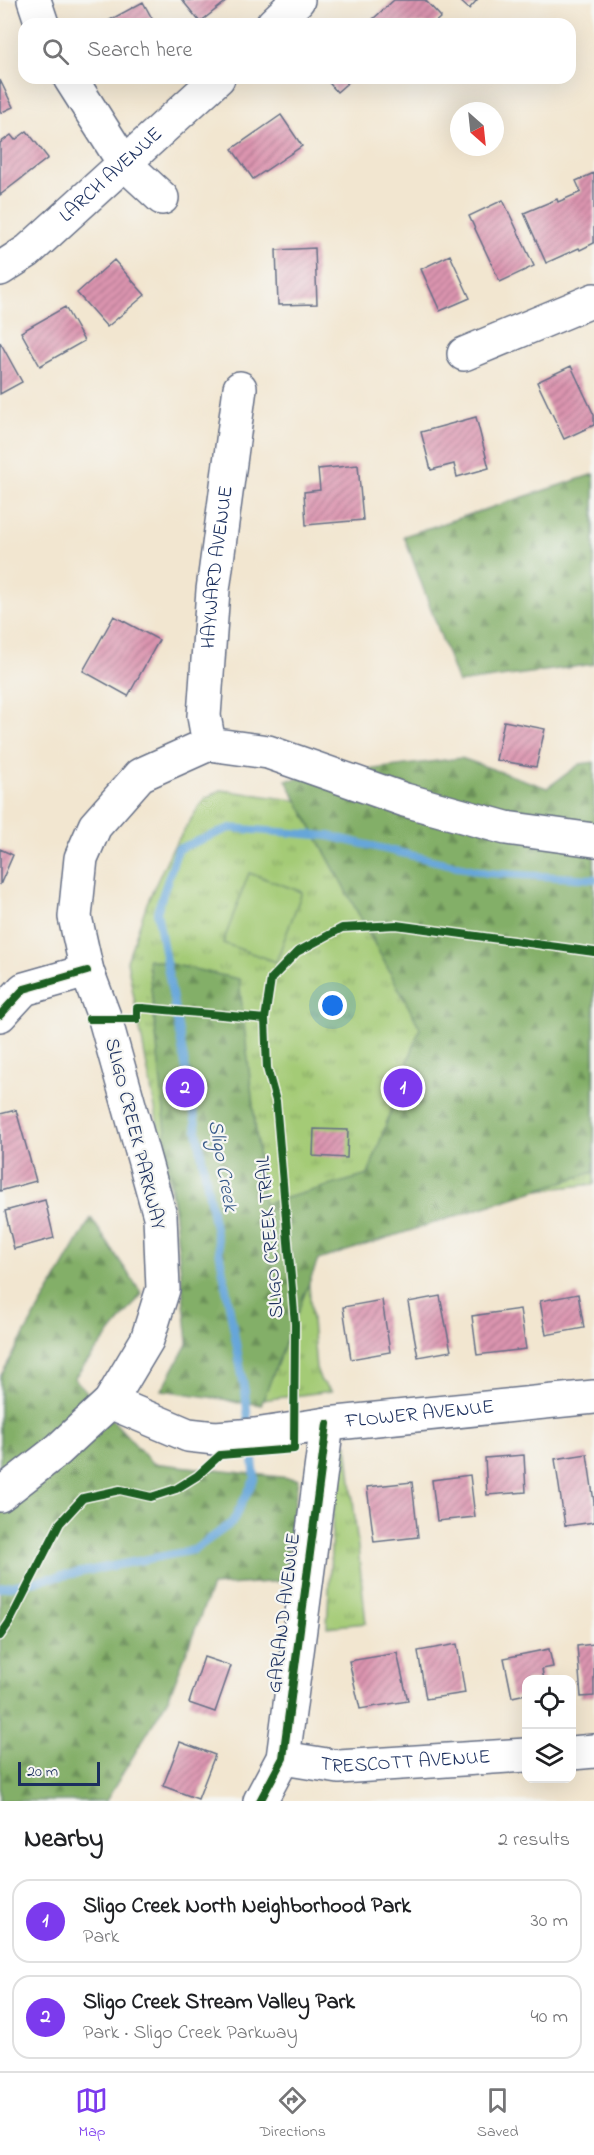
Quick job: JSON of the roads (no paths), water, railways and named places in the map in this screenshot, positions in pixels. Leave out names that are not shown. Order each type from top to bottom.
[{"type":"street","points":[[34,0],[40,18]]},
{"type":"street","points":[[279,18],[298,0]]},
{"type":"street","points":[[74,84],[124,163],[162,198]]},
{"type":"street","name":"LARCH AVENUE","points":[[0,269],[28,251],[211,84]]},
{"type":"street","points":[[464,354],[594,300]]},
{"type":"street","name":"HAYWARD AVENUE","points":[[209,744],[204,716],[213,590],[240,388]]},
{"type":"street","points":[[209,744],[268,752],[405,800],[506,828],[594,840]]},
{"type":"street","name":"SLIGO CREEK PARKWAY","points":[[0,1496],[58,1450],[110,1402],[147,1340],[160,1299],[163,1288],[159,1216],[105,1019],[87,971],[75,916],[81,858],[95,826],[140,776],[209,744]]},
{"type":"street","points":[[0,1015],[24,989],[87,971]]},
{"type":"street","name":"FLOWER AVENUE","points":[[110,1402],[188,1435],[215,1438],[255,1435],[327,1424],[594,1397]]},
{"type":"street","name":"GARLAND AVENUE","points":[[260,1801],[283,1758],[327,1424]]},
{"type":"street","name":"TRESCOTT AVENUE","points":[[283,1758],[339,1767],[522,1755]]},
{"type":"waterway","name":"Sligo Creek","points":[[249,1430],[245,1392],[157,912],[178,849],[230,828],[329,836],[487,873],[594,879]]},
{"type":"waterway","name":"Sligo Creek","points":[[0,1588],[194,1550],[232,1523],[255,1478],[251,1442]]},
{"type":"place","name":"Sligo Creek Stream Valley Park","points":[[185,1088]]},
{"type":"place","name":"Sligo Creek North Neighborhood Park","points":[[403,1088]]}]
